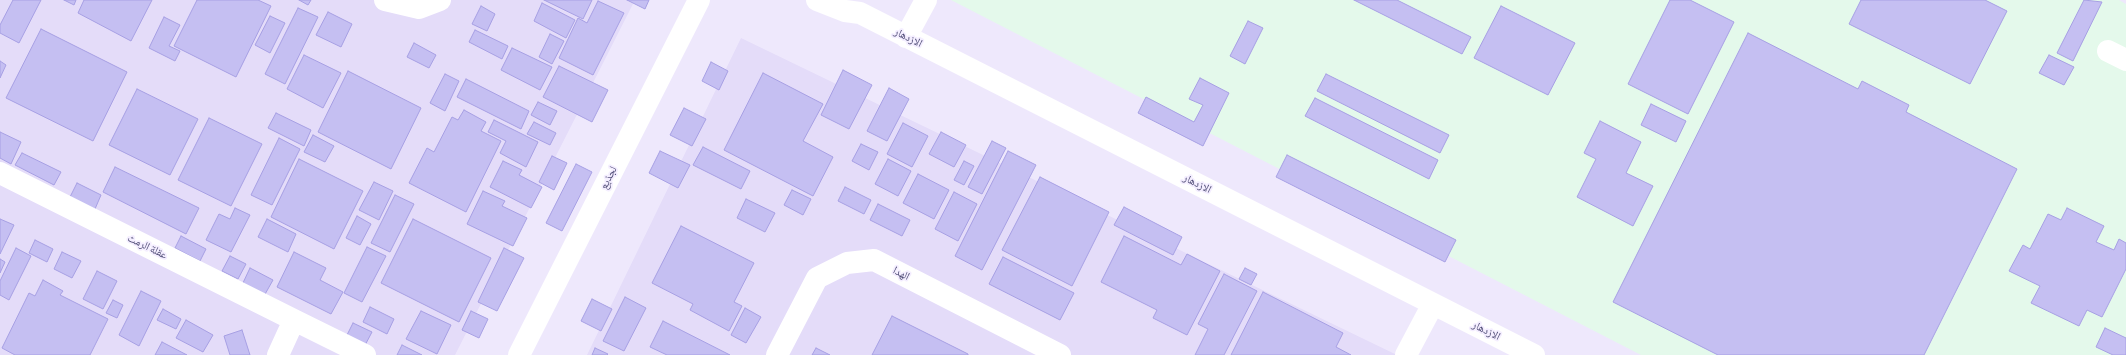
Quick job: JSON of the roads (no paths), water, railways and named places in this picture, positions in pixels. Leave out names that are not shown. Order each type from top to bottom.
[{"type":"street","points":[[385,0],[419,8],[440,0]]},
{"type":"street","name":"لجذيع","points":[[519,355],[699,0]]},
{"type":"street","name":"الازدهار","points":[[817,0],[845,11],[854,7],[906,37],[1534,355]]},
{"type":"street","points":[[906,37],[926,0]]},
{"type":"street","name":"عقلة الرمث","points":[[0,173],[365,355]]},
{"type":"street","name":"الهدا","points":[[777,355],[816,278],[847,263],[874,260],[1060,355]]},
{"type":"street","points":[[1406,355],[1433,304]]},
{"type":"street","points":[[278,355],[294,320]]}]
